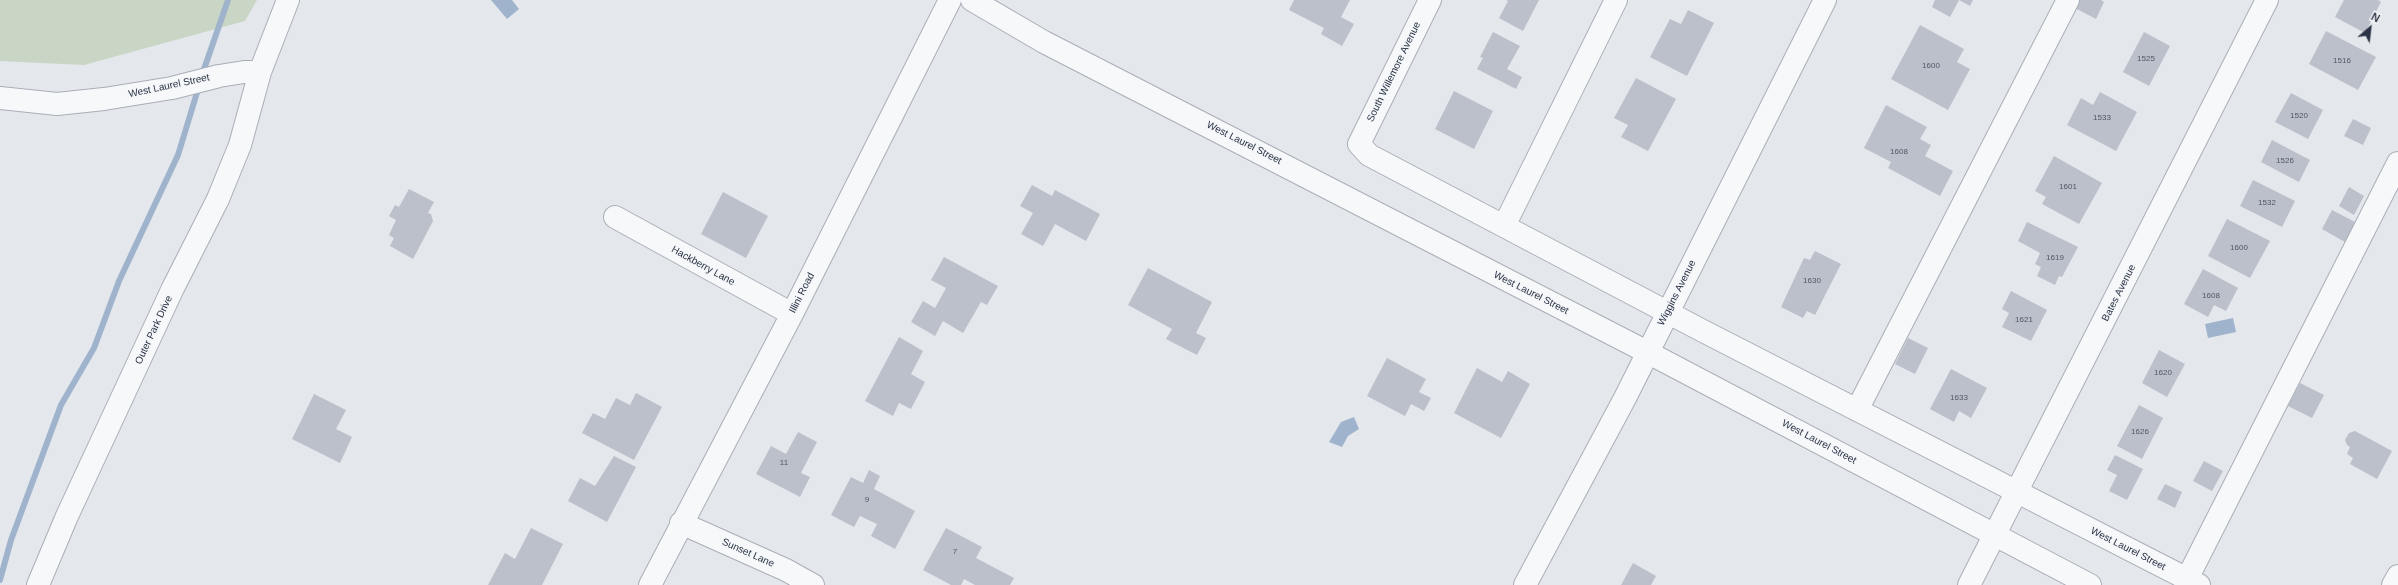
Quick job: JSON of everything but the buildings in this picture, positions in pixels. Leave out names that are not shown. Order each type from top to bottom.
[{"type":"street","points":[[260,72],[288,0]]},
{"type":"street","name":"Illini Road","points":[[650,585],[792,314],[950,0]]},
{"type":"street","name":"West Laurel Street","points":[[972,0],[1044,42],[1647,352],[2090,585]]},
{"type":"street","name":"South Willemore Avenue","points":[[1359,144],[1430,0]]},
{"type":"street","points":[[1504,226],[1616,0]]},
{"type":"street","name":"Wiggins Avenue","points":[[1525,585],[1647,352],[1825,0]]},
{"type":"street","points":[[1857,410],[2068,0]]},
{"type":"street","name":"Bates Avenue","points":[[1969,585],[1996,535],[2267,0]]},
{"type":"street","name":"West Laurel Street","points":[[0,98],[57,104],[104,100],[172,88],[212,77],[244,72],[260,72]]},
{"type":"street","name":"Outer Park Drive","points":[[38,585],[67,516],[172,290],[218,199],[240,145],[260,72]]},
{"type":"street","name":"West Laurel Street","points":[[1359,144],[1369,155],[1667,312],[2193,582]]},
{"type":"street","points":[[2193,582],[2398,163]]},
{"type":"street","name":"Hackberry Lane","points":[[614,217],[792,314]]},
{"type":"street","name":"Sunset Lane","points":[[682,523],[786,570],[813,585]]},
{"type":"street","points":[[2393,585],[2398,576]]},
{"type":"green space","points":[[0,0],[257,0],[245,21],[84,65],[0,61]]},
{"type":"water","points":[[491,0],[512,0],[519,9],[507,19]]},
{"type":"water","points":[[2233,318],[2236,332],[2208,338],[2205,324]]},
{"type":"water","points":[[1354,417],[1359,429],[1348,436],[1342,447],[1329,442],[1341,422]]},
{"type":"waterway","points":[[202,75],[228,0]]},
{"type":"waterway","points":[[0,580],[11,540],[61,405],[94,348],[119,281],[178,155],[199,86]]}]
